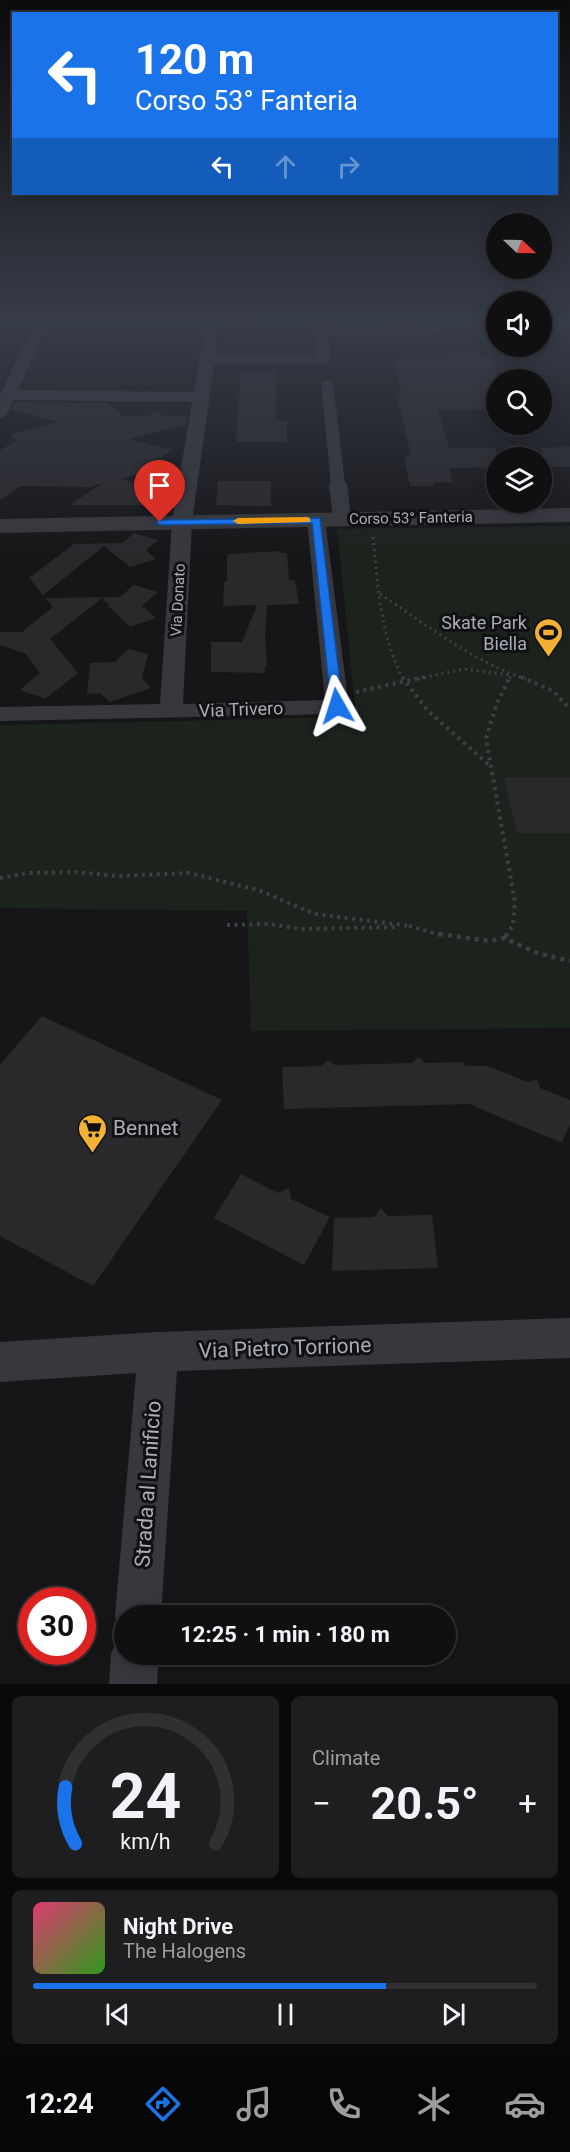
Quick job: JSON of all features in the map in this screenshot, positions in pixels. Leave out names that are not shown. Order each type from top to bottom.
[{"type":"street","points":[[0,413],[6,399]]},
{"type":"street","name":"Via Donato","points":[[171,711],[182,522],[202,399]]},
{"type":"street","points":[[329,399],[342,519]]},
{"type":"street","name":"Corso 53° Fanteria","points":[[0,526],[570,515]]},
{"type":"street","points":[[316,520],[336,693]]},
{"type":"street","name":"Via Trivero","points":[[171,711],[337,706],[336,693]]},
{"type":"street","points":[[0,714],[171,711]]},
{"type":"street","name":"Via Pietro Torrione","points":[[0,1362],[158,1352],[570,1338]]},
{"type":"street","name":"Strada al Lanificio","points":[[139,1605],[158,1352]]},
{"type":"street","points":[[133,1684],[134,1665]]},
{"type":"path","points":[[371,519],[387,643],[404,682],[456,738],[489,766]]},
{"type":"path","points":[[380,594],[459,647],[511,675]]},
{"type":"path","points":[[336,693],[358,692],[463,669],[511,675],[539,683],[553,691],[570,709]]},
{"type":"path","points":[[504,938],[513,925],[515,902],[489,766],[486,738],[497,703],[511,675]]},
{"type":"path","points":[[0,878],[27,873],[75,872],[118,876],[189,873],[258,890],[315,914],[410,926],[446,936],[490,941],[504,938],[537,953],[570,961]]},
{"type":"path","points":[[227,926],[269,924],[300,929],[410,926]]},
{"type":"shaded area","points":[[570,526],[570,1028],[251,1031],[247,911],[0,908],[0,725],[356,717],[337,529]]},
{"type":"building","points":[[239,399],[276,399],[276,421],[287,421],[287,442],[236,442]]},
{"type":"building","points":[[398,399],[486,399],[486,409],[438,409],[449,448],[486,448],[486,467],[449,468],[453,482],[433,483],[434,486],[410,486],[404,456],[411,456]]},
{"type":"building","points":[[15,402],[108,403],[123,416],[148,416],[157,411],[164,416],[187,416],[186,425],[130,439],[172,450],[162,457],[171,465],[120,479],[165,490],[146,505],[70,505],[103,483],[90,487],[21,486],[0,500],[0,450],[16,441],[10,434],[58,422],[11,410]]},
{"type":"building","points":[[570,447],[570,467],[552,467],[552,448]]},
{"type":"building","points":[[218,481],[271,481],[271,506],[216,505]]},
{"type":"building","points":[[134,533],[158,540],[146,550],[156,559],[130,567],[104,546],[43,595],[29,578],[74,544],[122,543]]},
{"type":"building","points":[[278,551],[287,553],[289,580],[295,580],[299,604],[267,605],[265,673],[211,672],[211,642],[242,642],[257,605],[223,606],[224,582],[227,581],[227,554]]},
{"type":"building","points":[[134,585],[158,592],[142,606],[156,618],[130,627],[111,608],[108,608],[110,606],[102,598],[50,639],[78,673],[45,699],[20,690],[40,673],[26,654],[0,645],[0,632],[22,632],[53,607],[45,598],[120,597]]},
{"type":"building","points":[[128,649],[148,654],[142,678],[151,688],[110,702],[100,693],[87,694],[90,663],[115,662]]},
{"type":"building","points":[[504,777],[570,777],[570,833],[517,833]]},
{"type":"building","name":"Bennet","points":[[42,1016],[222,1100],[93,1286],[0,1236],[0,1065]]},
{"type":"building","points":[[418,1057],[425,1063],[464,1062],[465,1066],[488,1066],[528,1082],[537,1079],[540,1088],[570,1100],[570,1124],[562,1143],[469,1104],[284,1109],[282,1067],[321,1066],[328,1060],[335,1065],[412,1063]]},
{"type":"building","points":[[241,1174],[278,1193],[289,1188],[291,1199],[330,1217],[304,1265],[214,1218]]},
{"type":"building","points":[[381,1208],[388,1216],[432,1215],[438,1268],[332,1271],[334,1218],[374,1217]]},
{"type":"slow traffic","points":[[238,521],[307,520]]},
{"type":"place","name":"Skate Park Biella","points":[[548,658]]},
{"type":"place","name":"Bennet","points":[[92,1154]]},
{"type":"route","points":[[160,522],[316,520],[337,706]]}]
